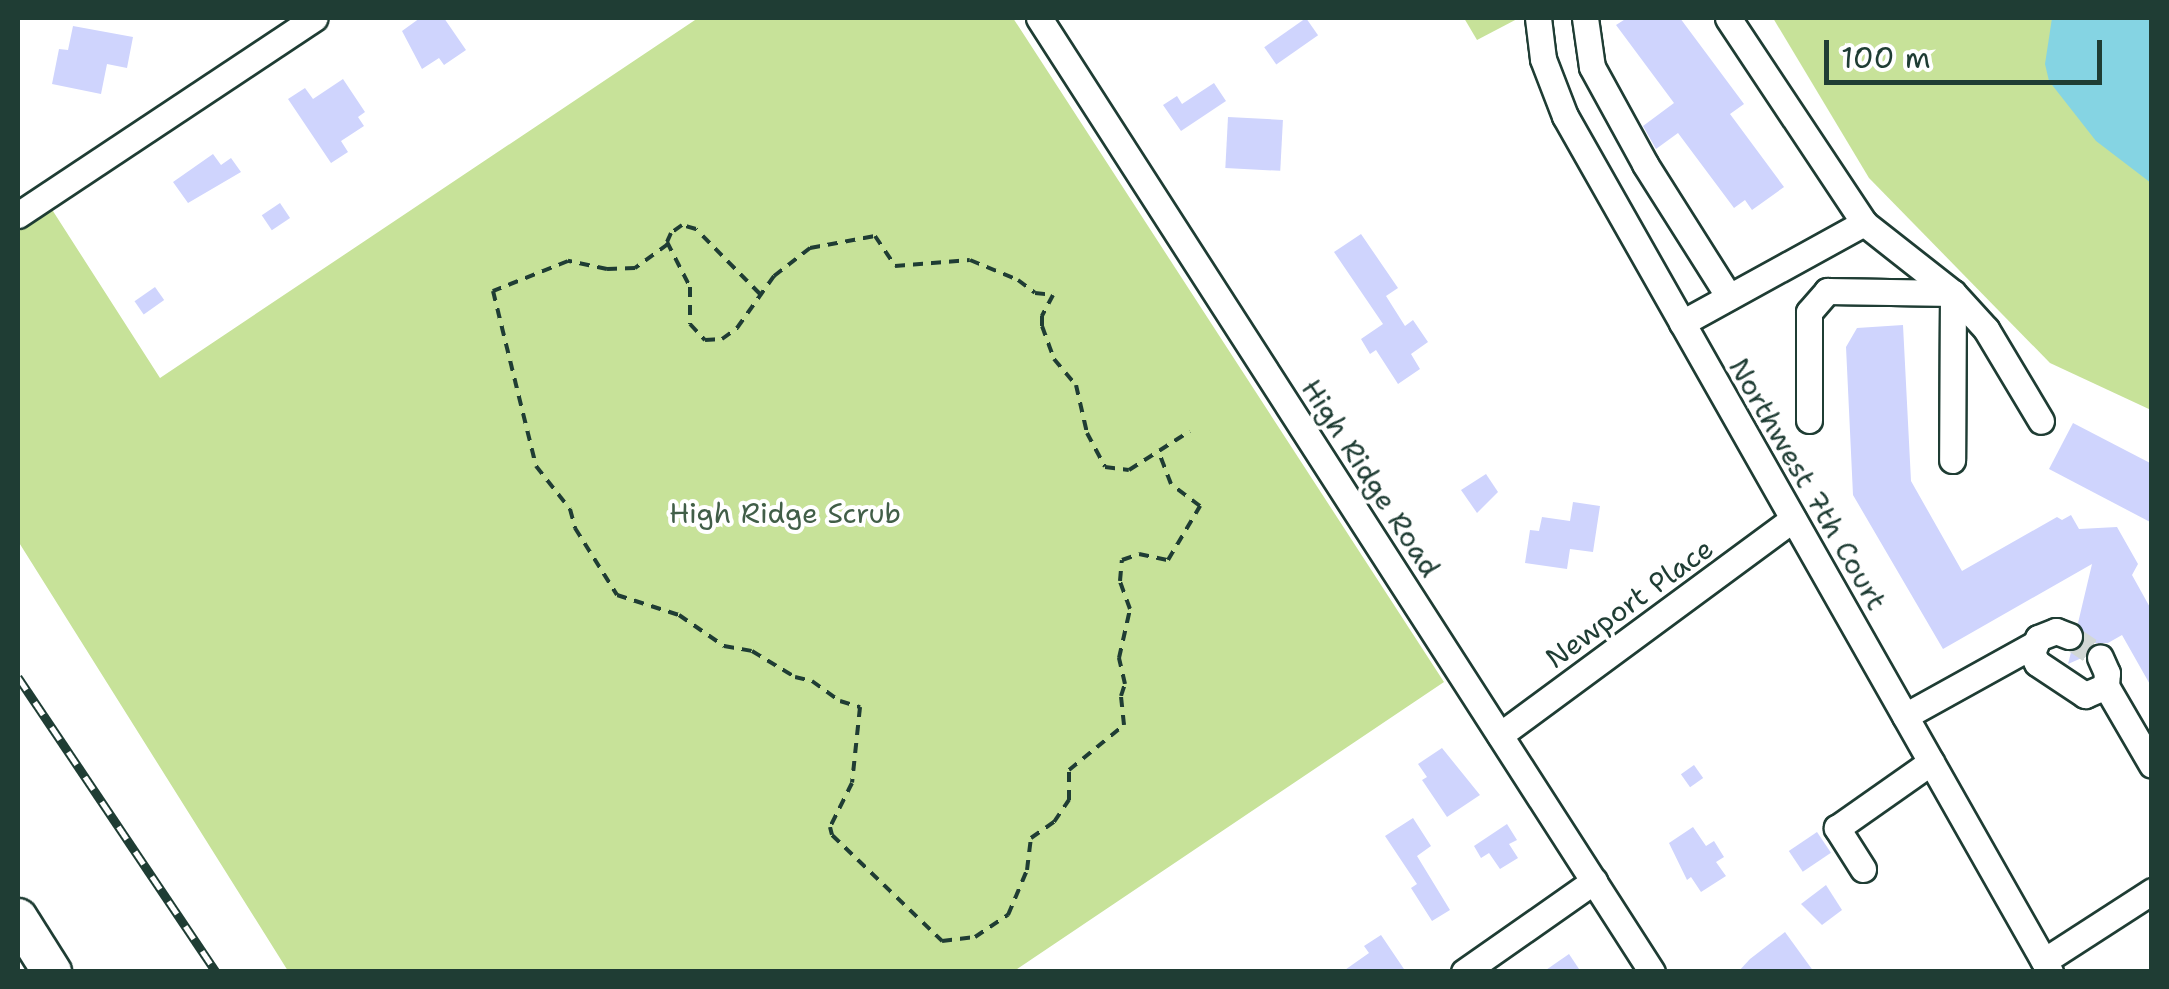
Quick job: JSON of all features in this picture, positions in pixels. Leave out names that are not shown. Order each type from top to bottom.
[{"type":"highway","points":[[18,918],[52,972]]},
{"type":"street","points":[[18,215],[314,18]]},
{"type":"street","name":"High Ridge Road","points":[[1039,18],[1652,972]]},
{"type":"street","name":"Northwest 7th Court","points":[[1538,18],[1552,88],[1605,188],[2047,966]]},
{"type":"street","points":[[1585,18],[1592,67],[1645,164],[1729,297]]},
{"type":"street","points":[[1728,18],[1864,223],[1953,292],[1986,329],[2041,421]]},
{"type":"street","points":[[1605,188],[1645,164]]},
{"type":"street","points":[[1682,323],[1864,223]]},
{"type":"street","points":[[1809,420],[1808,312],[1827,291],[1953,292]]},
{"type":"street","points":[[1952,460],[1953,292]]},
{"type":"street","name":"Newport Place","points":[[1500,735],[1793,519]]},
{"type":"street","points":[[1905,716],[2034,645],[2046,633],[2056,631],[2069,636]]},
{"type":"street","points":[[2034,645],[2037,664],[2085,695],[2106,686]]},
{"type":"street","points":[[2100,657],[2107,673],[2106,686],[2152,765]]},
{"type":"street","points":[[1863,869],[1837,828],[1931,762]]},
{"type":"street","points":[[1464,972],[1594,881]]},
{"type":"street","points":[[2047,966],[2152,891]]},
{"type":"path","points":[[760,294],[696,229],[676,228],[668,244],[635,268],[606,270],[568,261],[493,291],[536,466],[564,499],[576,528],[617,594],[679,615],[724,646],[752,651],[795,677],[812,681],[840,701],[860,707],[858,756],[848,796],[830,827],[832,834],[942,940],[975,936],[1008,916],[1027,870],[1032,838],[1054,822],[1069,800],[1068,770],[1124,725],[1124,680],[1119,658],[1130,609],[1120,581],[1122,560],[1138,554],[1168,560],[1200,506],[1196,499],[1170,484],[1160,452]]},
{"type":"path","points":[[668,244],[690,287],[690,324],[700,337],[717,340],[728,335],[774,276],[810,248],[871,236],[895,266],[972,260],[1018,280],[1035,292],[1053,294],[1042,316],[1042,326],[1054,359],[1076,385],[1087,433],[1105,466],[1129,470],[1190,430]]},
{"type":"green space","name":"High Ridge Scrub","points":[[698,18],[1013,18],[1444,682],[1014,971],[288,971],[18,541],[18,230],[51,208],[160,378]]},
{"type":"green space","points":[[1464,18],[1519,18],[1477,40]]},
{"type":"green space","points":[[1773,18],[2151,18],[2151,410],[2050,363],[1869,178]]},
{"type":"water","points":[[2052,18],[2151,18],[2151,183],[2096,141],[2049,81],[2045,64]]},
{"type":"building","points":[[420,18],[444,18],[466,50],[444,65],[439,58],[422,69],[402,31]]},
{"type":"building","points":[[1306,18],[1318,35],[1276,64],[1264,47]]},
{"type":"building","points":[[1627,18],[1680,18],[1744,104],[1730,114],[1784,187],[1752,210],[1745,200],[1734,208],[1678,133],[1656,149],[1643,126],[1674,103],[1616,25]]},
{"type":"building","points":[[73,26],[133,37],[127,68],[107,64],[101,94],[52,84],[59,49],[68,50]]},
{"type":"building","points":[[343,79],[365,112],[358,117],[364,126],[341,141],[348,152],[331,163],[288,99],[305,88],[313,99]]},
{"type":"building","points":[[1214,83],[1226,101],[1181,131],[1163,105],[1177,96],[1182,104]]},
{"type":"building","points":[[1228,117],[1283,120],[1280,171],[1225,168]]},
{"type":"building","points":[[213,154],[221,165],[231,158],[241,172],[188,203],[173,182]]},
{"type":"building","points":[[280,203],[290,218],[272,230],[262,215]]},
{"type":"building","points":[[1361,234],[1398,288],[1386,296],[1405,326],[1413,320],[1428,342],[1411,354],[1420,369],[1398,384],[1376,350],[1370,354],[1361,339],[1383,324],[1334,252]]},
{"type":"building","points":[[155,287],[164,300],[144,314],[135,301]]},
{"type":"building","points":[[1903,325],[1911,481],[1962,571],[2057,517],[2062,520],[2071,515],[2079,529],[2117,527],[2138,564],[2132,575],[2152,611],[2152,688],[2122,635],[2108,643],[2093,643],[2084,657],[2068,664],[2071,652],[2084,641],[2078,623],[2092,564],[1943,649],[1853,495],[1846,347],[1857,328]]},
{"type":"building","points":[[2073,423],[2152,464],[2152,523],[2049,469]]},
{"type":"building","points":[[1486,474],[1498,492],[1477,513],[1461,490]]},
{"type":"building","points":[[1573,502],[1600,506],[1593,552],[1570,549],[1567,569],[1525,563],[1530,530],[1539,531],[1542,517],[1570,521]]},
{"type":"building","points":[[1442,748],[1480,795],[1447,817],[1422,780],[1427,777],[1418,764]]},
{"type":"building","points":[[1694,765],[1703,778],[1690,787],[1681,774]]},
{"type":"building","points":[[1413,818],[1431,846],[1417,856],[1450,910],[1432,921],[1411,888],[1417,884],[1385,836]]},
{"type":"building","points":[[1507,824],[1517,840],[1509,844],[1518,858],[1500,869],[1489,853],[1481,858],[1474,846]]},
{"type":"building","points":[[1693,827],[1706,846],[1714,841],[1724,857],[1716,862],[1726,876],[1701,892],[1691,877],[1687,880],[1669,843]]},
{"type":"building","points":[[1817,832],[1831,853],[1803,872],[1789,851]]},
{"type":"building","points":[[1826,885],[1842,910],[1822,925],[1801,904]]},
{"type":"building","points":[[1785,932],[1814,972],[1738,972],[1750,959]]},
{"type":"building","points":[[1381,935],[1406,972],[1342,972],[1369,953],[1364,946]]},
{"type":"building","points":[[1569,954],[1581,972],[1543,972]]},
{"type":"tunnel","points":[[2069,636],[2100,657]]},
{"type":"railway","points":[[18,677],[216,972]]}]
